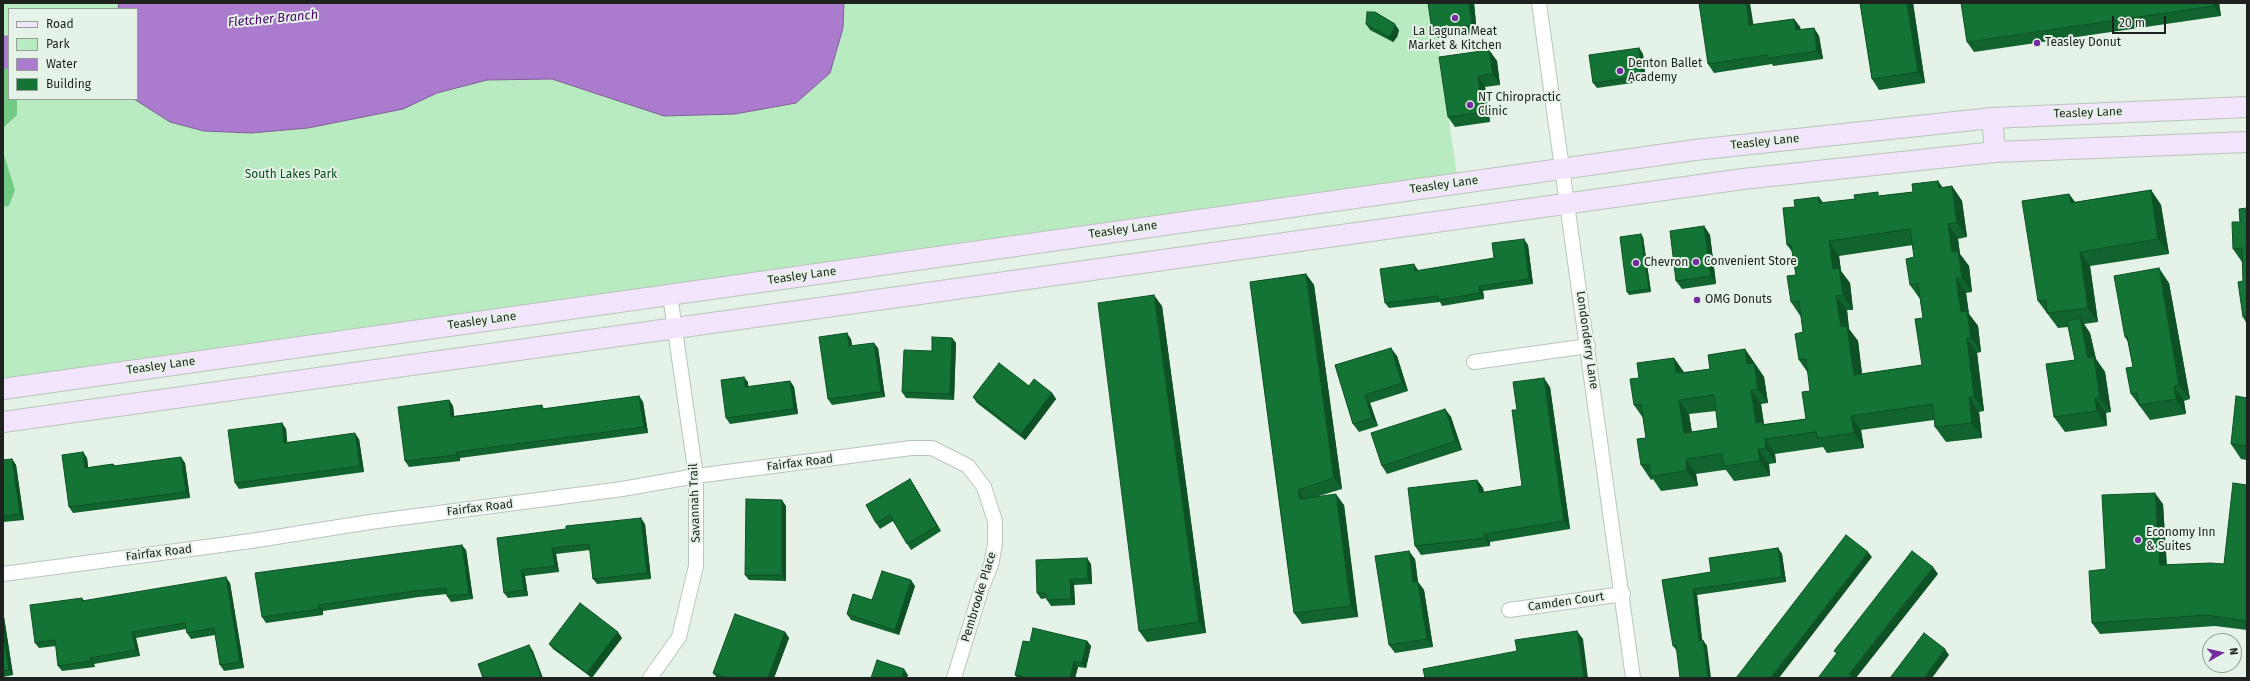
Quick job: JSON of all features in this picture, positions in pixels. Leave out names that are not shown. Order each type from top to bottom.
[{"type":"main road","name":"Teasley Lane","points":[[3,388],[1695,150],[1992,118],[2247,107]]},
{"type":"main road","points":[[1992,118],[1995,152]]},
{"type":"main road","points":[[3,422],[1567,202],[1743,179],[1995,152],[2247,142]]},
{"type":"street","name":"Londonderry Lane","points":[[1539,3],[1623,594],[1633,678]]},
{"type":"street","name":"Savannah Trail","points":[[650,678],[679,637],[696,566],[696,476],[670,294]]},
{"type":"street","points":[[1474,362],[1588,346]]},
{"type":"street","name":"Fairfax Road","points":[[3,574],[622,489],[696,476],[911,448],[932,448],[955,458]]},
{"type":"street","name":"Pembrooke Place","points":[[954,678],[982,587],[991,565],[995,544],[994,521],[984,487],[968,466],[955,458]]},
{"type":"street","name":"Camden Court","points":[[1509,610],[1623,594]]},
{"type":"green space","name":"South Lakes Park","points":[[3,3],[1432,3],[1458,182],[3,389]]},
{"type":"green space","points":[[8,35],[8,100],[17,100],[17,115],[3,128],[3,37]]},
{"type":"green space","points":[[3,152],[15,190],[9,206],[3,207]]},
{"type":"water","points":[[119,3],[844,3],[843,28],[830,73],[796,103],[735,114],[664,116],[552,79],[487,80],[437,93],[403,109],[308,128],[251,133],[204,131],[170,122],[136,100],[138,100],[138,8],[118,8]]},
{"type":"building","name":"La Laguna Meat Market & Kitchen","points":[[1428,3],[1469,3],[1472,25],[1432,30]]},
{"type":"building","points":[[1699,3],[1746,3],[1749,25],[1794,19],[1796,30],[1814,28],[1817,51],[1768,58],[1767,55],[1708,64]]},
{"type":"building","points":[[1860,3],[1907,3],[1918,72],[1872,79]]},
{"type":"building","points":[[1961,3],[2214,3],[2214,6],[1967,42]]},
{"type":"building","points":[[1367,12],[1375,12],[1395,24],[1389,37],[1366,24]]},
{"type":"building","name":"Denton Ballet Academy","points":[[1639,48],[1642,76],[1593,83],[1589,55]]},
{"type":"building","name":"NT Chiropractic Clinic","points":[[1489,50],[1493,74],[1478,76],[1483,112],[1448,117],[1439,57]]},
{"type":"building","points":[[1938,181],[1939,188],[1952,186],[1957,223],[1948,224],[1952,252],[1958,251],[1962,278],[1956,278],[1961,312],[1967,311],[1971,338],[1967,338],[1974,396],[1969,397],[1972,423],[1935,427],[1933,404],[1851,416],[1854,433],[1817,438],[1816,432],[1765,439],[1766,448],[1758,449],[1760,461],[1724,466],[1722,454],[1713,455],[1686,459],[1687,471],[1651,476],[1649,464],[1641,465],[1637,439],[1646,438],[1641,404],[1634,405],[1630,379],[1639,378],[1637,363],[1674,358],[1676,372],[1683,373],[1710,369],[1708,355],[1745,349],[1747,364],[1754,363],[1758,389],[1751,390],[1756,423],[1762,422],[1763,425],[1806,419],[1802,392],[1810,391],[1806,359],[1799,360],[1795,334],[1803,332],[1799,301],[1791,302],[1787,276],[1796,275],[1791,245],[1787,245],[1783,208],[1795,207],[1794,200],[1819,197],[1819,203],[1855,199],[1854,195],[1878,192],[1878,196],[1913,192],[1912,184]],"holes":[[[1910,229],[1914,257],[1906,259],[1910,285],[1918,283],[1923,318],[1915,319],[1922,365],[1854,375],[1847,326],[1841,327],[1836,296],[1843,295],[1839,268],[1833,269],[1829,241]],[[1714,395],[1718,428],[1684,433],[1679,400]]]},
{"type":"building","points":[[2151,190],[2158,239],[2080,252],[2088,308],[2047,313],[2046,300],[2038,301],[2022,201],[2069,194],[2071,203]]},
{"type":"building","points":[[2247,208],[2247,317],[2243,317],[2238,282],[2243,281],[2242,248],[2233,249],[2232,222],[2240,222],[2239,209]]},
{"type":"building","name":"Convenient Store","points":[[1704,226],[1711,276],[1676,281],[1670,231]]},
{"type":"building","name":"Chevron","points":[[1641,234],[1649,289],[1627,292],[1620,237]]},
{"type":"building","points":[[1524,239],[1529,279],[1479,286],[1480,293],[1438,300],[1438,296],[1385,303],[1380,269],[1414,264],[1415,271],[1494,258],[1492,243]]},
{"type":"building","points":[[2159,268],[2179,385],[2174,386],[2176,399],[2139,405],[2137,393],[2131,394],[2126,368],[2133,367],[2127,336],[2125,337],[2114,276]]},
{"type":"building","points":[[1306,274],[1334,478],[1298,490],[1300,499],[1336,494],[1351,606],[1294,613],[1250,282]]},
{"type":"building","points":[[1154,295],[1199,622],[1139,631],[1098,303]]},
{"type":"building","points":[[2080,318],[2088,358],[2094,357],[2100,398],[2095,398],[2097,411],[2054,417],[2046,364],[2075,360],[2067,321]]},
{"type":"building","points":[[847,333],[849,346],[874,343],[881,392],[828,399],[819,337]]},
{"type":"building","points":[[932,337],[952,338],[950,394],[902,392],[904,350],[932,351]]},
{"type":"building","points":[[1391,348],[1402,383],[1365,395],[1372,418],[1353,424],[1335,365]]},
{"type":"building","points":[[999,363],[1029,386],[1034,379],[1052,393],[1021,434],[973,397]]},
{"type":"building","points":[[744,377],[745,387],[790,381],[794,409],[726,418],[721,380]]},
{"type":"building","points":[[1544,378],[1564,521],[1484,534],[1485,538],[1415,546],[1408,488],[1477,480],[1479,493],[1522,486],[1512,410],[1517,410],[1513,382]]},
{"type":"building","points":[[639,396],[644,427],[456,452],[456,455],[405,461],[398,407],[449,400],[451,417],[542,405],[542,409]]},
{"type":"building","points":[[2236,396],[2247,398],[2247,446],[2231,444]]},
{"type":"building","points":[[1445,409],[1456,441],[1382,466],[1371,433]]},
{"type":"building","points":[[282,423],[284,443],[355,433],[360,466],[235,483],[228,430]]},
{"type":"building","points":[[83,452],[85,468],[113,464],[114,466],[181,457],[186,492],[69,507],[62,455]]},
{"type":"building","points":[[12,459],[20,514],[3,516],[3,460]]},
{"type":"building","points":[[910,479],[937,526],[907,544],[890,515],[876,523],[866,505]]},
{"type":"building","name":"Economy Inn & Suites","points":[[2233,483],[2247,485],[2247,621],[2207,615],[2092,623],[2089,571],[2106,569],[2102,495],[2155,493],[2160,565],[2211,563],[2224,564]]},
{"type":"building","points":[[746,499],[782,500],[782,575],[745,575]]},
{"type":"building","points":[[641,518],[647,573],[593,579],[589,544],[552,548],[555,566],[521,570],[524,590],[504,593],[497,538],[566,529],[566,526]]},
{"type":"building","points":[[1846,535],[1868,552],[1770,678],[1736,678]]},
{"type":"building","points":[[462,545],[469,594],[447,596],[446,588],[415,591],[319,605],[319,609],[262,617],[255,573]]},
{"type":"building","points":[[1778,548],[1782,577],[1693,589],[1699,641],[1703,640],[1708,678],[1680,678],[1676,645],[1673,646],[1662,580],[1711,572],[1709,558]]},
{"type":"building","points":[[1409,551],[1413,582],[1418,582],[1427,639],[1389,645],[1375,556]]},
{"type":"building","points":[[1912,551],[1933,567],[1849,674],[1852,677],[1818,678],[1837,653],[1834,651]]},
{"type":"building","points":[[1087,558],[1088,579],[1070,579],[1071,599],[1047,600],[1046,593],[1037,593],[1036,560]]},
{"type":"building","points":[[882,571],[911,580],[895,630],[847,614],[853,594],[872,600]]},
{"type":"building","points":[[226,577],[240,662],[220,665],[214,628],[187,633],[185,623],[132,632],[136,650],[90,658],[91,661],[58,666],[55,640],[35,643],[30,605],[82,598],[82,601]]},
{"type":"building","points":[[580,603],[618,632],[587,673],[549,644]]},
{"type":"building","points":[[735,614],[785,632],[768,678],[728,678],[713,673]]},
{"type":"building","points":[[1033,628],[1087,641],[1082,663],[1074,661],[1070,678],[1022,678],[1022,676],[1015,675],[1023,641],[1030,642]]},
{"type":"building","points":[[3,631],[9,670],[3,671]]},
{"type":"building","points":[[1577,631],[1584,678],[1425,678],[1423,669],[1517,651],[1515,640]]},
{"type":"building","points":[[1924,633],[1945,649],[1924,678],[1890,678]]},
{"type":"building","points":[[529,645],[541,678],[483,678],[478,664]]},
{"type":"building","points":[[877,660],[904,669],[902,678],[871,678]]},
{"type":"waterway","name":"Fletcher Branch","points":[[3,52],[8,52]]},
{"type":"place","name":"La Laguna Meat Market & Kitchen","points":[[1455,18]]},
{"type":"place","name":"Teasley Donut","points":[[2037,43]]},
{"type":"place","name":"Denton Ballet Academy","points":[[1620,71]]},
{"type":"place","name":"NT Chiropractic Clinic","points":[[1470,105]]},
{"type":"place","name":"Convenient Store","points":[[1696,262]]},
{"type":"place","name":"Chevron","points":[[1636,263]]},
{"type":"place","name":"OMG Donuts","points":[[1697,300]]},
{"type":"place","name":"Economy Inn & Suites","points":[[2138,540]]}]
